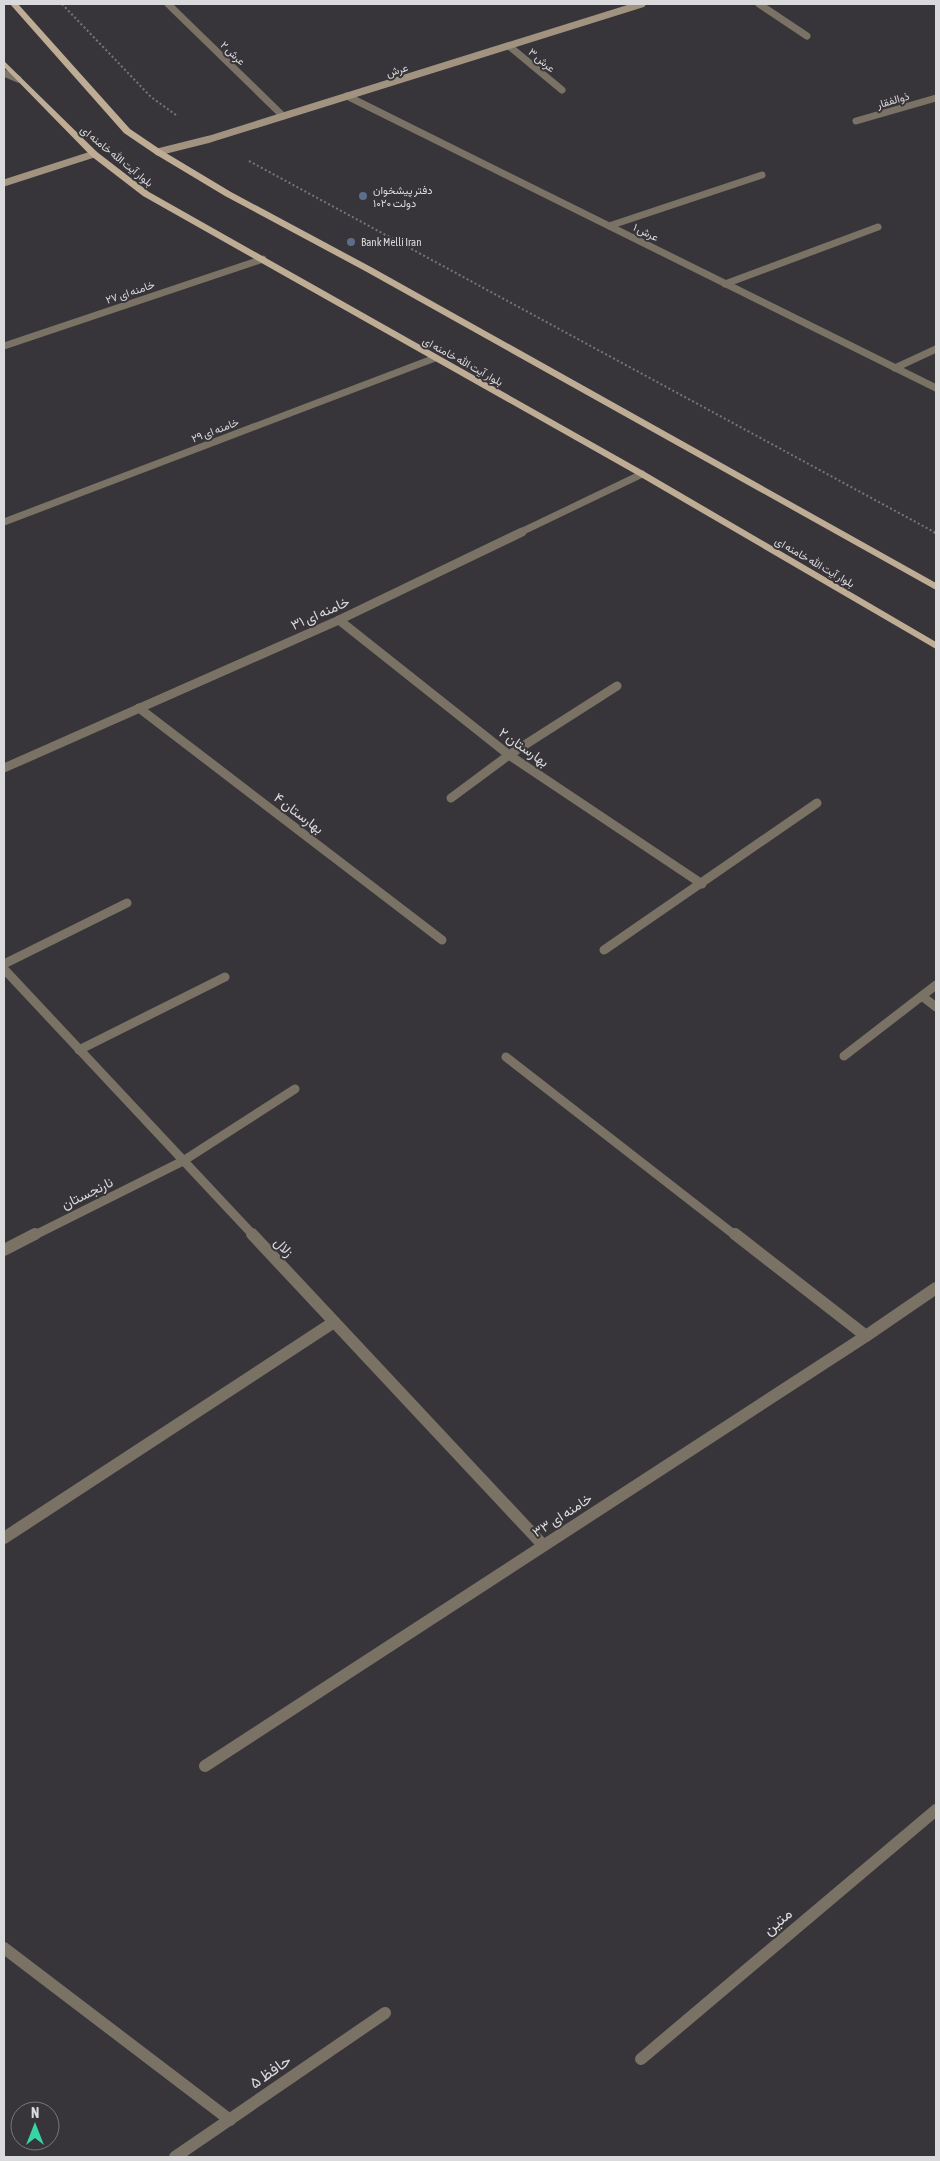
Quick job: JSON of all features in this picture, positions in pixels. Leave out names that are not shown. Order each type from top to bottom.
[{"type":"main road","name":"بلوار آیت الله خامنه ای","points":[[14,4],[127,131],[158,152],[228,194],[368,269],[936,587]]},
{"type":"main road","name":"بلوار آیت الله خامنه ای","points":[[4,63],[94,154],[146,194],[642,474],[936,646]]},
{"type":"street","name":"عرش ۲","points":[[168,4],[284,116]]},
{"type":"street","name":"عرش","points":[[158,152],[210,139],[642,4]]},
{"type":"street","points":[[759,4],[808,36]]},
{"type":"street","name":"عرش ۳","points":[[509,46],[562,90]]},
{"type":"street","points":[[4,73],[18,79]]},
{"type":"street","points":[[4,81],[18,79]]},
{"type":"street","name":"عرش ۱","points":[[346,96],[936,388]]},
{"type":"street","name":"ذوالفقار","points":[[856,121],[936,98]]},
{"type":"street","points":[[4,183],[94,154]]},
{"type":"street","points":[[609,226],[762,175]]},
{"type":"street","points":[[725,284],[878,227]]},
{"type":"street","name":"خامنه ای ۲۷","points":[[4,346],[263,259]]},
{"type":"street","points":[[895,368],[936,349]]},
{"type":"street","name":"خامنه ای ۲۹","points":[[4,522],[435,358]]},
{"type":"street","name":"خامنه ای ۳۱","points":[[4,768],[339,620],[642,474]]},
{"type":"street","name":"بهارستان ۲","points":[[339,620],[509,755],[702,884]]},
{"type":"street","points":[[451,798],[509,755],[617,686]]},
{"type":"street","name":"بهارستان ۴","points":[[139,708],[442,940]]},
{"type":"street","points":[[604,950],[817,803]]},
{"type":"street","points":[[4,964],[127,903]]},
{"type":"street","name":"زلال","points":[[4,969],[543,1545]]},
{"type":"street","points":[[79,1050],[225,977]]},
{"type":"street","points":[[844,1056],[936,985]]},
{"type":"street","points":[[922,996],[936,1007]]},
{"type":"street","points":[[506,1057],[866,1336]]},
{"type":"street","name":"نارنجستان","points":[[4,1250],[183,1161],[295,1088]]},
{"type":"street","name":"خامنه ای ۳۳","points":[[205,1766],[866,1336],[936,1288]]},
{"type":"street","points":[[4,1538],[334,1322]]},
{"type":"street","name":"متین","points":[[640,2059],[936,1810]]},
{"type":"street","points":[[4,1948],[230,2120]]},
{"type":"street","name":"حافظ ۵","points":[[175,2157],[385,2012]]},
{"type":"path","points":[[62,4],[151,97],[210,139],[936,533]]},
{"type":"place","name":"دفتر پیشخوان دولت ۱۰۲۰","points":[[363,196]]},
{"type":"place","name":"Bank Melli Iran","points":[[351,242]]}]
